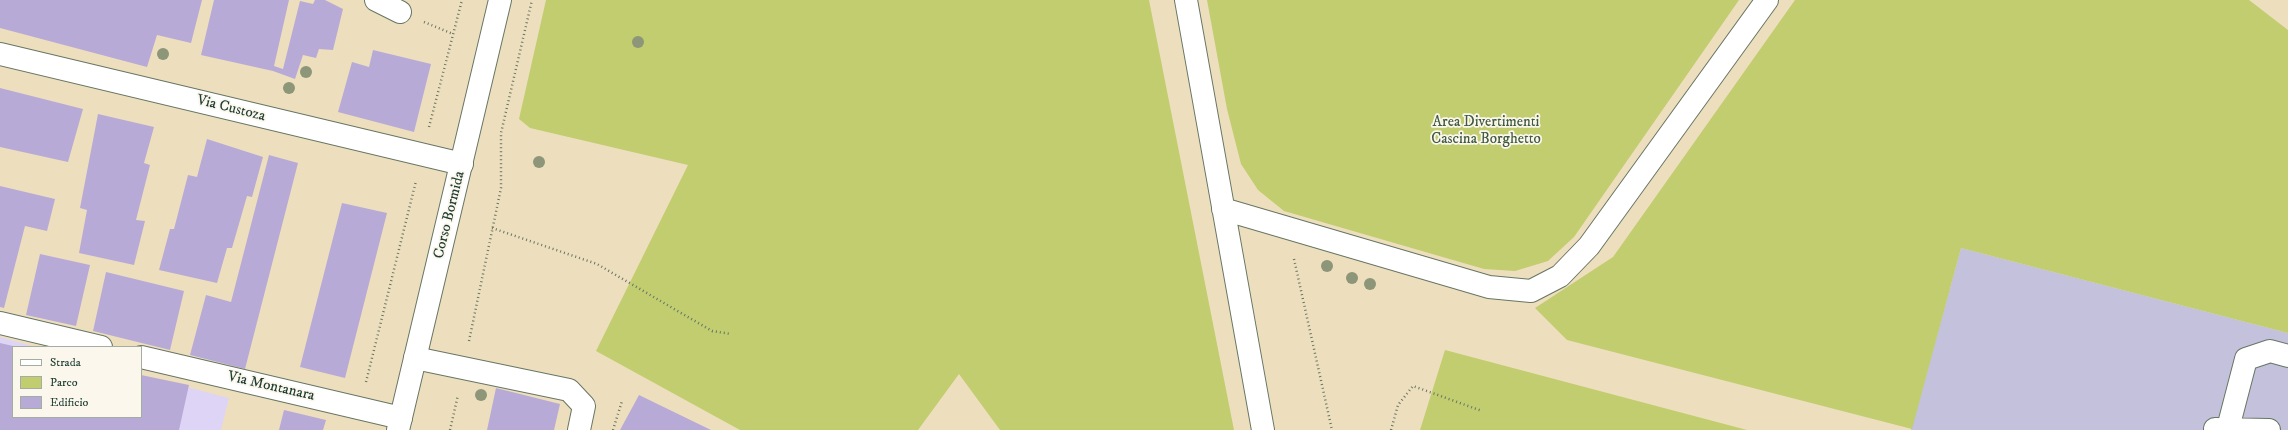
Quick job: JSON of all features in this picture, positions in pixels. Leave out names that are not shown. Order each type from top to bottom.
[{"type":"street","points":[[376,0],[400,12]]},
{"type":"street","name":"Corso Bormida","points":[[400,424],[500,0]]},
{"type":"street","points":[[1186,0],[1263,430]]},
{"type":"street","points":[[1223,209],[1489,287],[1531,290],[1560,276],[1589,246],[1767,0]]},
{"type":"street","name":"Via Custoza","points":[[0,54],[462,164]]},
{"type":"street","points":[[0,323],[96,346]]},
{"type":"street","points":[[2269,430],[2221,429],[2246,359],[2270,351],[2288,356]]},
{"type":"street","name":"Via Montanara","points":[[142,356],[359,408],[400,424]]},
{"type":"street","points":[[415,358],[570,390],[584,406],[579,430]]},
{"type":"path","points":[[359,408],[462,0]]},
{"type":"path","points":[[450,430],[501,188],[501,133],[532,0]]},
{"type":"path","points":[[427,23],[453,34]]},
{"type":"path","points":[[492,228],[597,264],[712,331],[731,334]]},
{"type":"path","points":[[1287,228],[1332,430]]},
{"type":"path","points":[[1391,430],[1398,405],[1413,386],[1482,412]]},
{"type":"path","points":[[613,430],[622,401]]},
{"type":"shaded area","points":[[1961,248],[2288,333],[2288,430],[1911,430]]},
{"type":"shaded area","points":[[0,337],[32,346],[12,346],[12,418],[142,418],[142,375],[229,398],[221,430],[0,430]]},
{"type":"green space","points":[[546,0],[1149,0],[1234,430],[1000,430],[959,374],[918,430],[740,430],[596,351],[688,165],[530,128],[519,119]]},
{"type":"green space","name":"Area Divertimenti Cascina Borghetto","points":[[1207,0],[1739,0],[1574,237],[1548,261],[1515,271],[1484,269],[1284,211],[1258,190],[1241,164],[1227,109]]},
{"type":"green space","points":[[1795,0],[2249,0],[2288,30],[2288,333],[1961,248],[1912,429],[1567,340],[1535,308],[1613,257]]},
{"type":"green space","points":[[1445,350],[1747,430],[1420,430]]},
{"type":"building","points":[[0,0],[202,0],[191,43],[157,35],[147,67],[0,28]]},
{"type":"building","points":[[214,0],[289,0],[274,66],[283,69],[300,1],[313,4],[315,0],[325,0],[343,9],[333,50],[319,49],[316,58],[303,55],[295,79],[273,71],[201,55]]},
{"type":"building","points":[[373,50],[431,64],[414,132],[338,112],[352,62],[369,67]]},
{"type":"building","points":[[0,88],[83,109],[68,162],[0,147]]},
{"type":"building","points":[[98,114],[154,127],[144,163],[150,165],[136,220],[145,221],[134,265],[79,253],[87,210],[80,208]]},
{"type":"building","points":[[207,139],[263,157],[252,197],[247,196],[232,248],[227,248],[217,283],[159,270],[170,229],[174,229],[188,175],[197,177]]},
{"type":"building","points":[[269,155],[298,163],[245,369],[190,355],[206,295],[231,302]]},
{"type":"building","points":[[0,186],[55,199],[47,231],[25,226],[4,308],[0,307]]},
{"type":"building","points":[[342,203],[387,213],[345,378],[300,367]]},
{"type":"building","points":[[40,254],[90,265],[76,326],[26,315]]},
{"type":"building","points":[[106,272],[184,291],[170,350],[93,331]]},
{"type":"building","points":[[0,343],[13,346],[12,418],[142,418],[142,375],[189,385],[179,430],[0,430]]},
{"type":"building","points":[[496,388],[560,404],[554,430],[487,430]]},
{"type":"building","points":[[639,395],[711,430],[620,430]]},
{"type":"building","points":[[284,410],[326,420],[323,430],[279,430]]}]
